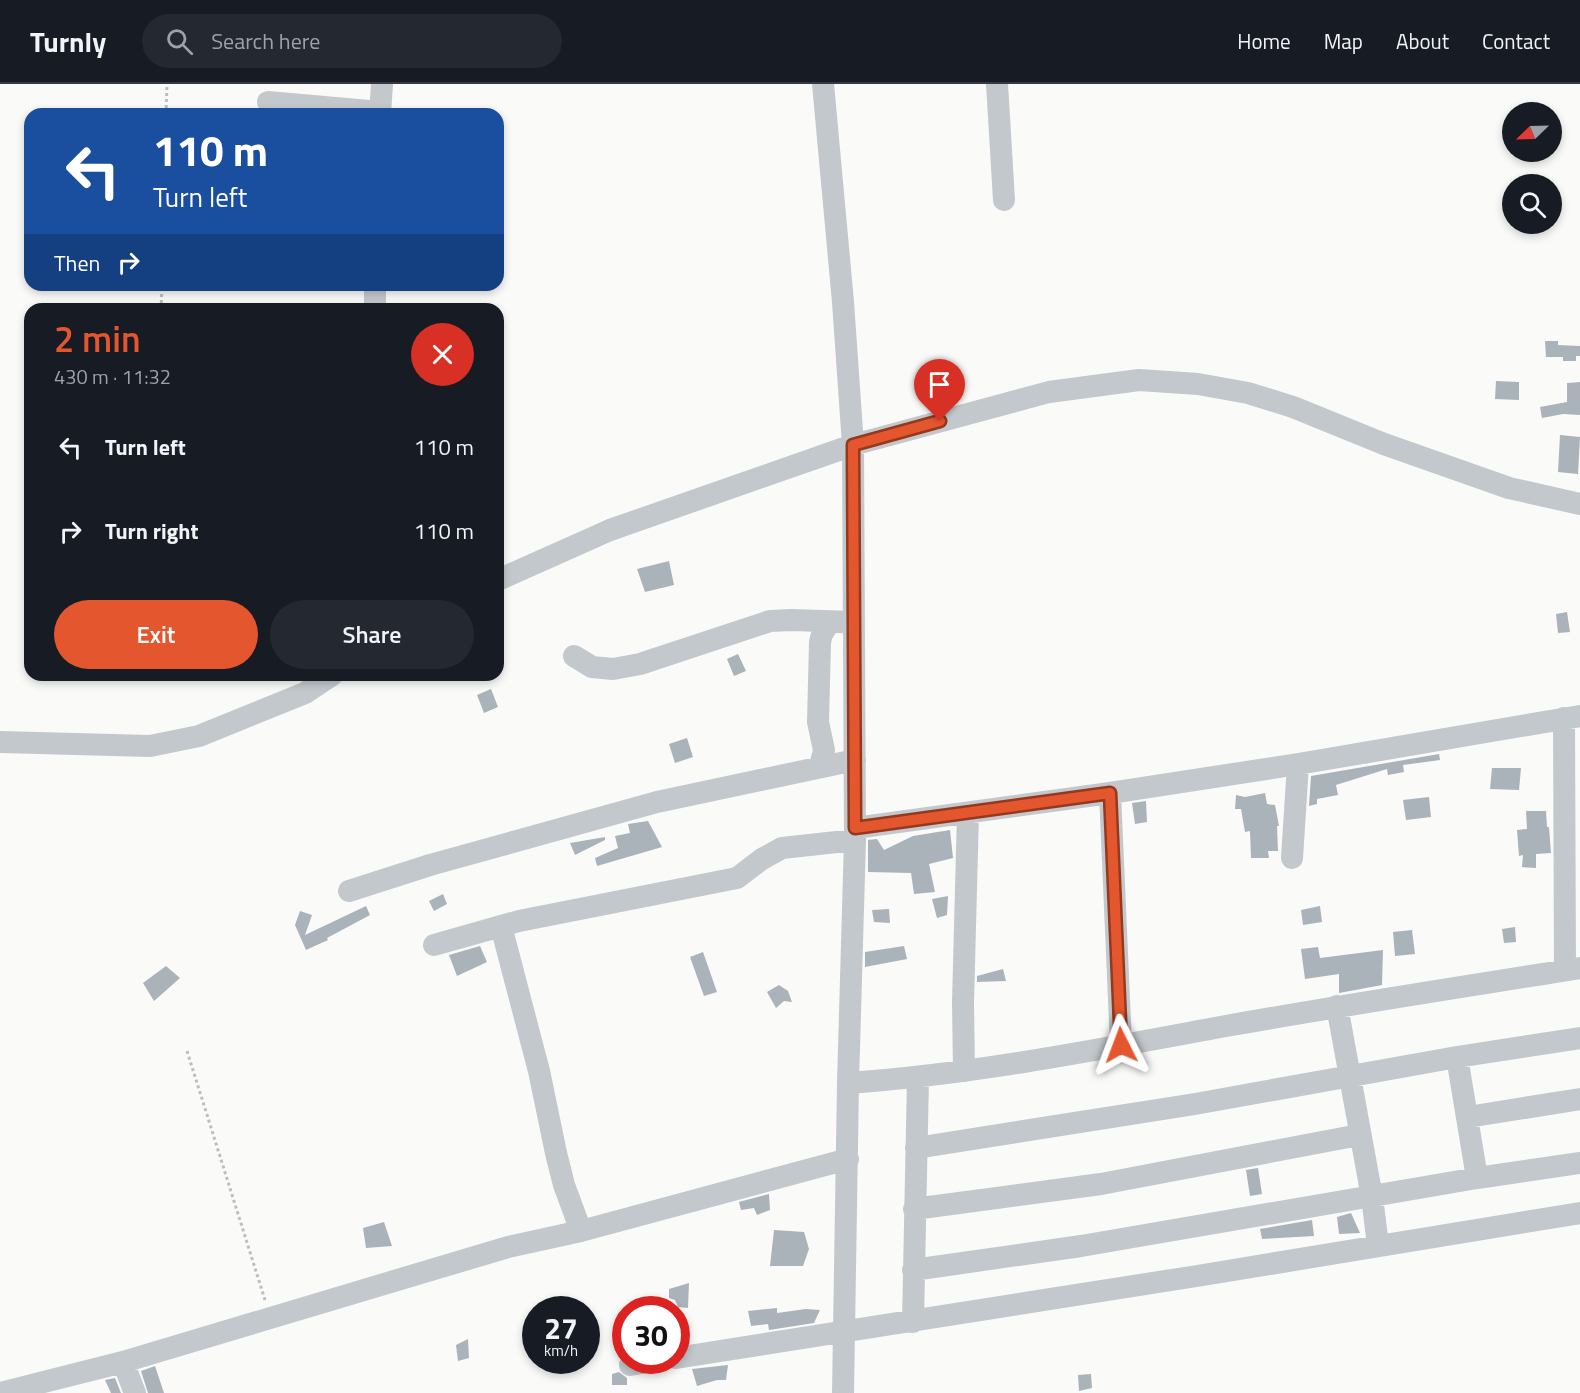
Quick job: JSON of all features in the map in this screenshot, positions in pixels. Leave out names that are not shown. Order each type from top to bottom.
[{"type":"street","points":[[380,108],[382,84]]},
{"type":"street","points":[[823,84],[843,302],[853,445],[855,834],[843,1393]]},
{"type":"street","points":[[997,84],[1004,200]]},
{"type":"street","points":[[268,102],[329,108]]},
{"type":"street","points":[[504,577],[610,530],[853,445],[1049,392],[1139,380],[1198,384],[1248,393],[1293,406],[1384,444],[1479,478],[1509,488],[1580,504]]},
{"type":"street","points":[[574,656],[592,667],[614,669],[640,664],[770,621],[854,622]]},
{"type":"street","points":[[820,767],[824,750],[818,722],[820,642],[822,633],[830,622]]},
{"type":"street","points":[[0,742],[150,746],[199,736],[305,693],[323,681]]},
{"type":"street","points":[[434,945],[501,926],[589,906],[737,878],[762,859],[782,848],[968,813],[1298,764],[1572,717],[1572,969],[1337,1006],[964,1071],[918,1078],[848,1083]]},
{"type":"street","points":[[349,891],[657,802],[855,760]]},
{"type":"street","points":[[1292,858],[1298,764]]},
{"type":"street","points":[[1110,793],[1121,1045]]},
{"type":"street","points":[[964,1071],[963,993],[968,813]]},
{"type":"street","points":[[501,926],[539,1071],[564,1185],[581,1231]]},
{"type":"street","points":[[1337,1006],[1372,1197],[1378,1245]]},
{"type":"street","points":[[916,1148],[1195,1104],[1457,1057],[1580,1038]]},
{"type":"street","points":[[1457,1057],[1478,1178]]},
{"type":"street","points":[[912,1322],[918,1078]]},
{"type":"street","points":[[1468,1118],[1580,1099]]},
{"type":"street","points":[[914,1209],[1101,1184],[1359,1135]]},
{"type":"street","points":[[0,1393],[123,1362],[270,1316],[508,1247],[581,1231],[848,1159]]},
{"type":"street","points":[[913,1270],[1081,1246],[1478,1178],[1580,1163]]},
{"type":"street","points":[[690,1356],[844,1330],[912,1322],[1580,1213]]},
{"type":"street","points":[[123,1362],[135,1393]]},
{"type":"path","points":[[166,108],[167,84]]},
{"type":"path","points":[[188,1051],[270,1316]]},
{"type":"building","points":[[1545,341],[1558,341],[1558,345],[1580,346],[1580,356],[1576,356],[1576,361],[1563,361],[1563,357],[1546,357]]},
{"type":"building","points":[[1496,381],[1519,382],[1519,400],[1495,399]]},
{"type":"building","points":[[1580,382],[1580,415],[1563,414],[1542,418],[1540,407],[1567,402],[1567,383]]},
{"type":"building","points":[[1560,435],[1580,437],[1578,474],[1558,472]]},
{"type":"building","points":[[669,561],[674,585],[645,592],[637,569]]},
{"type":"building","points":[[1567,612],[1570,632],[1558,633],[1556,614]]},
{"type":"building","points":[[738,654],[746,671],[734,676],[727,659]]},
{"type":"building","points":[[491,689],[498,707],[484,713],[477,695]]},
{"type":"building","points":[[687,738],[693,757],[675,763],[669,744]]},
{"type":"building","points":[[1439,754],[1440,760],[1403,765],[1404,772],[1388,775],[1387,769],[1336,785],[1338,795],[1317,799],[1317,804],[1309,806],[1311,776]]},
{"type":"building","points":[[1492,768],[1521,768],[1519,790],[1490,789]]},
{"type":"building","points":[[1265,793],[1267,804],[1275,805],[1279,826],[1277,826],[1278,851],[1268,851],[1269,858],[1251,858],[1250,831],[1245,832],[1241,809],[1235,809],[1236,795],[1245,797]]},
{"type":"building","points":[[1429,797],[1431,817],[1406,820],[1403,800]]},
{"type":"building","points":[[1146,801],[1147,822],[1135,824],[1132,803]]},
{"type":"building","points":[[1526,811],[1546,811],[1547,827],[1549,827],[1551,853],[1536,854],[1536,868],[1522,867],[1523,855],[1519,856],[1517,830],[1527,829]]},
{"type":"building","points":[[648,821],[662,847],[597,866],[595,858],[618,848],[615,836],[630,833],[628,824]]},
{"type":"building","points":[[950,830],[953,858],[929,864],[935,892],[914,894],[911,873],[868,872],[868,840],[877,839],[884,850],[913,836]]},
{"type":"building","points":[[605,837],[605,840],[575,855],[570,843]]},
{"type":"building","points":[[443,894],[447,904],[434,911],[429,901]]},
{"type":"building","points":[[948,896],[947,915],[937,918],[932,899]]},
{"type":"building","points":[[366,906],[370,915],[306,950],[295,925],[300,911],[312,915],[305,935]]},
{"type":"building","points":[[1320,906],[1322,922],[1303,925],[1301,910]]},
{"type":"building","points":[[889,909],[890,923],[874,922],[872,910]]},
{"type":"building","points":[[1515,927],[1516,942],[1504,943],[1502,929]]},
{"type":"building","points":[[1412,930],[1415,954],[1395,956],[1393,932]]},
{"type":"building","points":[[480,946],[487,962],[457,976],[449,955]]},
{"type":"building","points":[[904,946],[907,959],[865,967],[865,952]]},
{"type":"building","points":[[1318,947],[1320,958],[1383,950],[1382,985],[1339,993],[1339,974],[1305,979],[1301,949]]},
{"type":"building","points":[[703,952],[717,992],[704,996],[690,957]]},
{"type":"building","points":[[166,966],[180,978],[154,1001],[143,983]]},
{"type":"building","points":[[1003,969],[1006,981],[977,982],[977,976]]},
{"type":"building","points":[[779,985],[788,991],[792,1002],[784,1001],[776,1008],[767,992]]},
{"type":"building","points":[[1258,1168],[1262,1194],[1250,1196],[1246,1170]]},
{"type":"building","points":[[769,1194],[770,1210],[757,1215],[754,1208],[741,1210],[739,1202]]},
{"type":"building","points":[[1351,1213],[1360,1233],[1339,1234],[1337,1217]]},
{"type":"building","points":[[1312,1220],[1314,1236],[1262,1239],[1260,1229]]},
{"type":"building","points":[[384,1222],[392,1246],[366,1248],[363,1228]]},
{"type":"building","points":[[774,1230],[804,1232],[809,1249],[803,1266],[770,1266]]},
{"type":"building","points":[[689,1283],[688,1296],[669,1296],[669,1289]]},
{"type":"building","points":[[777,1308],[777,1313],[806,1309],[820,1310],[814,1323],[769,1330],[768,1324],[751,1326],[748,1311]]},
{"type":"building","points":[[468,1339],[469,1358],[458,1361],[456,1345]]},
{"type":"building","points":[[728,1365],[726,1380],[717,1380],[697,1386],[692,1369]]},
{"type":"building","points":[[155,1366],[164,1393],[148,1393],[141,1371]]},
{"type":"building","points":[[612,1374],[622,1374],[627,1378],[627,1385],[612,1385]]},
{"type":"building","points":[[1091,1374],[1092,1388],[1079,1391],[1078,1375]]},
{"type":"building","points":[[115,1378],[121,1393],[111,1393],[105,1380]]},
{"type":"route","points":[[940,421],[853,445],[855,828],[1110,793],[1121,1045]]}]
